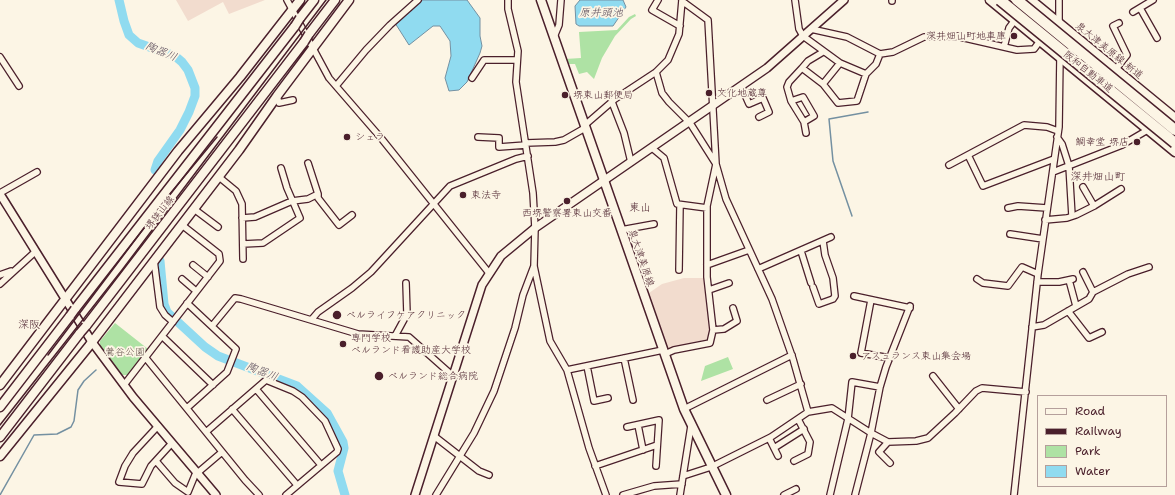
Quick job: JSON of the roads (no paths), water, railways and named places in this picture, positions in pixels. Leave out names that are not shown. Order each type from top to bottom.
[{"type":"highway","name":"阪和自動車道","points":[[1000,0],[1175,143]]},
{"type":"highway","name":"阪和自動車道","points":[[1017,0],[1175,130]]},
{"type":"main road","points":[[0,385],[178,152],[300,0]]},
{"type":"main road","name":"堺狭山線","points":[[0,407],[314,0]]},
{"type":"main road","name":"堺狭山線","points":[[0,437],[199,180],[335,0]]},
{"type":"main road","points":[[0,456],[92,342],[219,177],[312,48],[349,0]]},
{"type":"main road","name":"泉大津美原線","points":[[541,0],[684,409],[726,495]]},
{"type":"main road","points":[[990,0],[1175,152]]},
{"type":"main road","name":"泉大津美原線 新道","points":[[1031,0],[1173,114]]},
{"type":"street","points":[[287,0],[329,78],[381,138],[488,274]]},
{"type":"street","points":[[336,86],[366,50],[390,25],[418,0]]},
{"type":"street","points":[[508,0],[508,9],[518,52],[516,82],[528,156],[535,228],[534,266],[550,341],[567,370],[595,466],[606,495]]},
{"type":"street","points":[[554,38],[559,25],[561,0]]},
{"type":"street","points":[[658,0],[652,10],[680,26]]},
{"type":"street","points":[[478,137],[498,138],[499,147],[555,142],[564,140],[585,127],[612,102],[642,80],[656,72],[668,60],[678,41],[682,0]]},
{"type":"street","points":[[567,370],[710,342],[713,330],[707,265],[707,208],[716,164],[714,105],[708,20],[682,0]]},
{"type":"street","points":[[795,0],[799,29],[803,36],[840,63],[866,74]]},
{"type":"street","points":[[415,495],[482,285],[488,274],[508,249],[535,228],[767,68],[844,0]]},
{"type":"street","points":[[1014,495],[1037,282],[1058,131],[1060,56],[1059,0]]},
{"type":"street","points":[[1133,12],[1153,0]]},
{"type":"street","points":[[1140,8],[1157,38]]},
{"type":"street","points":[[1004,47],[1009,28],[1015,20]]},
{"type":"street","points":[[1116,69],[1127,55],[1112,26],[1119,22]]},
{"type":"street","points":[[811,29],[846,37],[880,54],[893,52],[924,37],[949,35],[976,39],[1017,50],[1034,49],[1040,41]]},
{"type":"street","points":[[806,133],[804,122],[791,101],[787,88],[789,82],[808,61],[823,52]]},
{"type":"street","points":[[802,68],[823,84],[838,103],[857,101],[866,74],[876,64],[880,54]]},
{"type":"street","points":[[0,57],[19,86]]},
{"type":"street","points":[[472,78],[484,60],[518,60]]},
{"type":"street","points":[[823,84],[840,63]]},
{"type":"street","points":[[656,72],[662,93],[668,102],[690,122],[716,164],[726,198],[772,299],[792,355],[808,412]]},
{"type":"street","points":[[741,86],[749,104],[763,98],[769,112],[759,117]]},
{"type":"street","points":[[277,96],[279,103],[293,100]]},
{"type":"street","points":[[791,101],[802,97],[814,116],[804,122]]},
{"type":"street","points":[[612,102],[624,133],[631,162]]},
{"type":"street","points":[[1053,172],[1122,145],[1173,114]]},
{"type":"street","points":[[949,165],[1024,125],[1046,127],[1058,131]]},
{"type":"street","points":[[1057,138],[1066,153],[1069,166],[1072,216]]},
{"type":"street","points":[[652,148],[664,158],[676,204],[707,208]]},
{"type":"street","points":[[968,155],[983,186],[1054,159]]},
{"type":"street","points":[[312,319],[318,312],[352,288],[371,272],[450,186],[516,159],[528,156]]},
{"type":"street","points":[[308,163],[318,198],[339,225],[352,215]]},
{"type":"street","points":[[243,244],[264,243],[300,218],[287,188],[281,168]]},
{"type":"street","points":[[37,172],[0,194],[3,203],[92,342],[124,385],[216,495]]},
{"type":"street","points":[[219,177],[236,191],[242,204],[243,259]]},
{"type":"street","points":[[1083,187],[1094,206]]},
{"type":"street","points":[[1045,220],[1072,216],[1094,206],[1121,189]]},
{"type":"street","points":[[242,218],[261,216],[292,200],[308,199],[318,194]]},
{"type":"street","points":[[679,270],[680,205]]},
{"type":"street","points":[[1008,208],[1018,206],[1047,208]]},
{"type":"street","points":[[194,209],[218,227]]},
{"type":"street","points":[[621,230],[654,224]]},
{"type":"street","points":[[124,385],[220,260],[219,254],[182,225]]},
{"type":"street","points":[[1010,234],[1043,239]]},
{"type":"street","points":[[758,269],[831,237]]},
{"type":"street","points":[[801,251],[819,304],[833,299],[835,296],[833,278],[825,255],[823,241]]},
{"type":"street","points":[[707,265],[750,250]]},
{"type":"street","points":[[0,284],[35,252]]},
{"type":"street","points":[[154,260],[160,307],[164,315],[174,320]]},
{"type":"street","points":[[193,265],[208,277]]},
{"type":"street","points":[[436,495],[474,433],[494,391],[515,328],[523,295],[534,266]]},
{"type":"street","points":[[977,279],[983,283],[1008,286],[1022,267],[1038,274]]},
{"type":"street","points":[[1032,327],[1044,325],[1089,298],[1093,292],[1128,274],[1149,267]]},
{"type":"street","points":[[0,275],[16,268]]},
{"type":"street","points":[[1083,272],[1093,292]]},
{"type":"street","points":[[182,279],[196,291]]},
{"type":"street","points":[[1037,282],[1071,280],[1076,306]]},
{"type":"street","points":[[395,336],[407,314],[406,283]]},
{"type":"street","points":[[709,290],[729,283]]},
{"type":"street","points":[[854,296],[910,307],[880,388],[871,433],[855,495]]},
{"type":"street","points":[[212,326],[235,298],[312,319],[358,334],[409,337],[453,376]]},
{"type":"street","points":[[871,300],[862,353],[890,358]]},
{"type":"street","points":[[186,408],[227,372],[236,349],[187,303]]},
{"type":"street","points":[[713,330],[724,329],[737,320],[733,308]]},
{"type":"street","points":[[1068,311],[1089,338],[1102,332]]},
{"type":"street","points":[[162,336],[213,385]]},
{"type":"street","points":[[684,409],[792,355]]},
{"type":"street","points":[[145,357],[259,495]]},
{"type":"street","points":[[624,358],[633,400]]},
{"type":"street","points":[[587,366],[594,401],[608,398]]},
{"type":"street","points":[[933,376],[960,409]]},
{"type":"street","points":[[206,432],[266,380],[280,385],[297,394],[322,416],[338,448],[337,452],[286,495]]},
{"type":"street","points":[[830,495],[848,419],[852,382],[880,388]]},
{"type":"street","points":[[767,400],[801,384]]},
{"type":"street","points":[[684,476],[711,467],[769,438],[808,412],[832,408],[888,442],[916,441],[928,438],[960,409],[976,391],[982,388],[1026,392]]},
{"type":"street","points":[[256,389],[321,465]]},
{"type":"street","points":[[232,409],[297,485]]},
{"type":"street","points":[[794,461],[808,454],[810,442],[798,419]]},
{"type":"street","points":[[627,427],[659,420],[656,466]]},
{"type":"street","points":[[638,425],[643,450]]},
{"type":"street","points":[[158,426],[133,453],[125,466],[119,482],[142,484],[156,461],[172,443]]},
{"type":"street","points":[[680,495],[691,426]]},
{"type":"street","points":[[774,448],[804,429]]},
{"type":"street","points":[[434,436],[479,471],[489,475]]},
{"type":"street","points":[[769,438],[778,456]]},
{"type":"street","points":[[888,442],[879,452],[890,463]]},
{"type":"street","points":[[595,466],[657,445]]},
{"type":"street","points":[[156,461],[175,483],[188,492],[192,480],[197,473],[222,452]]},
{"type":"street","points":[[623,495],[654,486],[682,484]]},
{"type":"street","points":[[784,495],[796,489]]},
{"type":"water","points":[[422,0],[467,0],[480,18],[480,36],[482,46],[480,53],[467,82],[459,90],[449,91],[445,78],[451,56],[450,41],[440,26],[433,26],[409,45],[395,23]]},
{"type":"water","name":"原井頭池","points":[[580,0],[623,0],[626,7],[613,26],[579,26],[576,24],[575,6]]},
{"type":"waterway","name":"陶器川","points":[[119,0],[129,35],[138,43],[175,56],[188,70],[195,88],[195,96],[189,112],[180,130],[158,161],[155,170]]},
{"type":"waterway","points":[[852,216],[833,161],[829,119],[868,112]]},
{"type":"waterway","name":"陶器川","points":[[160,261],[164,304],[167,312],[205,347],[218,356],[297,386],[327,413],[343,442],[344,448],[338,471],[345,495]]},
{"type":"waterway","points":[[0,495],[34,435],[57,434],[71,427],[74,421],[78,390],[84,381],[96,370]]},
{"type":"railway","points":[[0,425],[122,270],[326,0]]},
{"type":"railway","points":[[48,355],[169,195],[217,137]]},
{"type":"place","name":"深井畑山町地車庫","points":[[1014,36]]},
{"type":"place","name":"文化地蔵尊","points":[[709,93]]},
{"type":"place","name":"堺東山郵便局","points":[[565,95]]},
{"type":"place","name":"シェラ","points":[[347,137]]},
{"type":"place","name":"鯛幸堂 堺店","points":[[1137,142]]},
{"type":"place","name":"東法寺","points":[[463,195]]},
{"type":"place","name":"西堺警察署東山交番","points":[[567,201]]},
{"type":"place","name":"ベルライフケアクリニック","points":[[337,315]]},
{"type":"place","name":"専門学校 ベルランド看護助産大学校","points":[[343,344]]},
{"type":"place","name":"アスュランス東山集会場","points":[[853,356]]},
{"type":"place","name":"ベルランド総合病院","points":[[379,376]]},
{"type":"district","name":"深井畑山町","points":[[1098,177]]},
{"type":"district","name":"東山","points":[[640,208]]},
{"type":"district","name":"深阪","points":[[29,325]]},
{"type":"park label","name":"鶯谷公園","points":[[125,352]]}]
